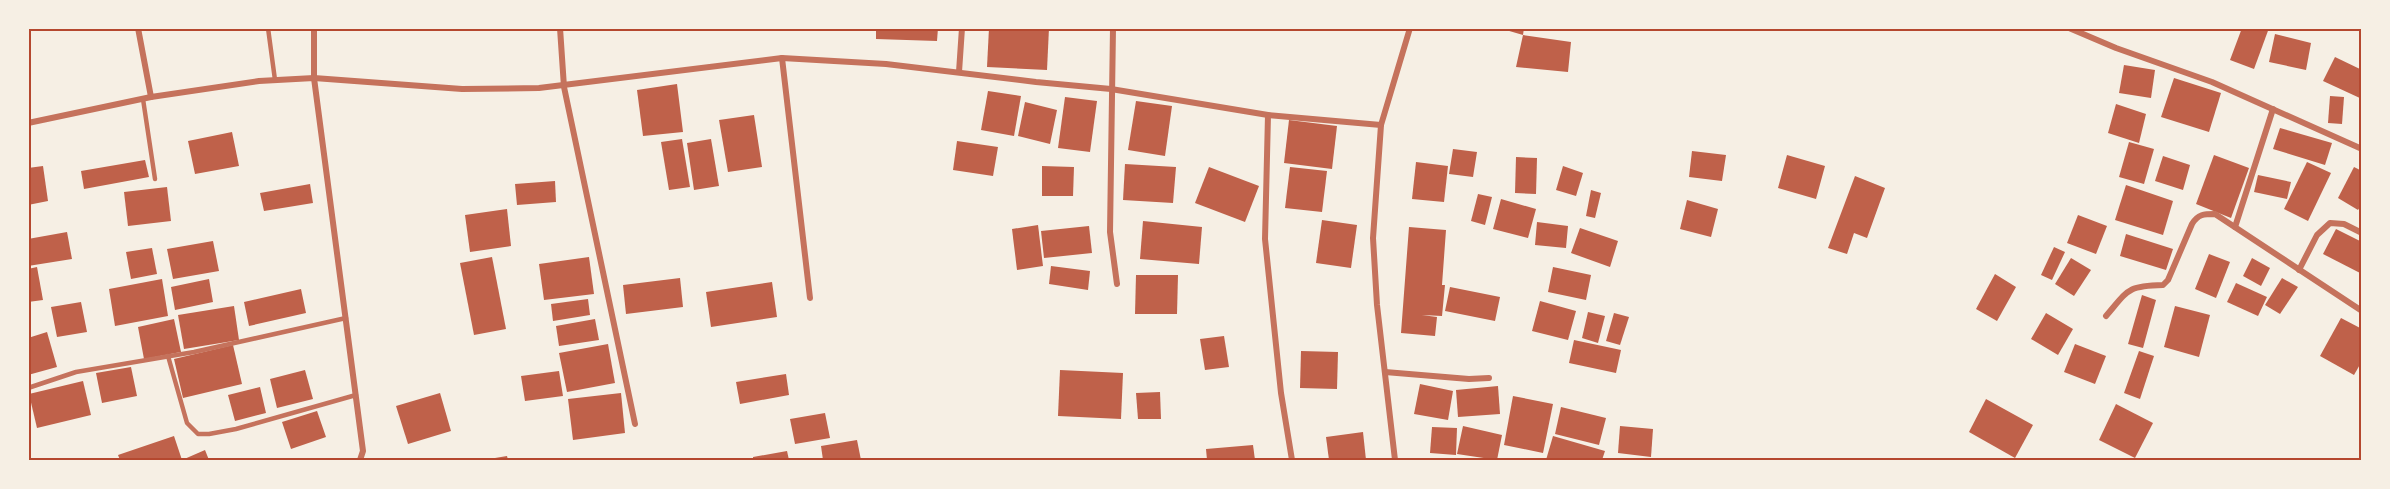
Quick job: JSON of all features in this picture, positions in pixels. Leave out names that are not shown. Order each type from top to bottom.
[{"type":"street","points":[[138,28],[151,97]]},
{"type":"street","points":[[314,28],[314,78],[363,451],[360,460]]},
{"type":"street","points":[[560,28],[564,87],[635,424]]},
{"type":"street","points":[[959,72],[962,28]]},
{"type":"street","points":[[1113,28],[1110,232],[1117,284]]},
{"type":"street","points":[[1395,460],[1377,304],[1373,238],[1381,125],[1410,28]]},
{"type":"street","points":[[2068,28],[2116,48],[2212,82],[2361,149]]},
{"type":"street","points":[[782,58],[810,298]]},
{"type":"street","points":[[28,123],[151,97],[275,80],[314,78],[462,89],[564,87],[782,58],[886,64],[1111,89],[1268,115],[1381,125]]},
{"type":"street","points":[[2235,227],[2273,109]]},
{"type":"street","points":[[1268,115],[1265,239],[1281,393],[1292,460]]},
{"type":"street","points":[[2106,316],[2128,289],[2137,286],[2163,285],[2168,280],[2195,218],[2203,214],[2215,214],[2361,311]]},
{"type":"street","points":[[2299,270],[2318,234],[2330,223],[2344,224],[2361,233]]},
{"type":"street","points":[[1385,372],[1469,379],[1489,378]]},
{"type":"lane","points":[[268,28],[275,80]]},
{"type":"lane","points":[[143,99],[155,179]]},
{"type":"lane","points":[[28,388],[76,372],[168,356],[346,318]]},
{"type":"lane","points":[[168,356],[187,423],[198,434],[236,429],[356,395]]},
{"type":"building","points":[[876,28],[938,28],[937,41],[876,39]]},
{"type":"building","points":[[989,28],[1049,28],[1047,70],[987,67]]},
{"type":"building","points":[[1499,28],[1524,28],[1523,35]]},
{"type":"building","points":[[2242,28],[2269,28],[2254,69],[2230,60]]},
{"type":"building","points":[[2275,34],[2311,43],[2306,70],[2269,62]]},
{"type":"building","points":[[1523,35],[1571,42],[1568,72],[1516,67]]},
{"type":"building","points":[[2335,57],[2362,70],[2362,99],[2323,81]]},
{"type":"building","points":[[2124,65],[2155,70],[2151,98],[2119,93]]},
{"type":"building","points":[[2174,78],[2221,93],[2209,132],[2161,117]]},
{"type":"building","points":[[677,84],[683,132],[643,136],[637,90]]},
{"type":"building","points":[[988,91],[1021,96],[1014,136],[981,130]]},
{"type":"building","points":[[2330,96],[2344,97],[2342,124],[2328,123]]},
{"type":"building","points":[[1065,97],[1097,101],[1090,152],[1058,148]]},
{"type":"building","points":[[1136,101],[1172,106],[1165,156],[1128,150]]},
{"type":"building","points":[[1025,102],[1057,110],[1050,144],[1018,136]]},
{"type":"building","points":[[2116,104],[2146,114],[2139,143],[2108,133]]},
{"type":"building","points":[[754,115],[762,167],[728,172],[719,120]]},
{"type":"building","points":[[1289,120],[1337,126],[1332,169],[1284,163]]},
{"type":"building","points":[[2280,128],[2332,143],[2325,165],[2273,149]]},
{"type":"building","points":[[232,132],[239,166],[195,174],[188,141]]},
{"type":"building","points":[[682,139],[690,187],[669,190],[661,142]]},
{"type":"building","points":[[711,139],[719,186],[694,190],[687,143]]},
{"type":"building","points":[[957,141],[998,147],[993,176],[953,170]]},
{"type":"building","points":[[2129,142],[2154,149],[2144,184],[2119,177]]},
{"type":"building","points":[[1453,149],[1477,152],[1473,177],[1449,174]]},
{"type":"building","points":[[1692,151],[1726,155],[1722,181],[1689,177]]},
{"type":"building","points":[[1787,155],[1825,166],[1816,199],[1778,188]]},
{"type":"building","points":[[2214,155],[2249,168],[2231,218],[2196,204]]},
{"type":"building","points":[[2163,156],[2190,165],[2183,190],[2155,181]]},
{"type":"building","points":[[1516,157],[1537,158],[1536,194],[1515,193]]},
{"type":"building","points":[[145,160],[149,177],[84,189],[81,171]]},
{"type":"building","points":[[1416,162],[1448,166],[1444,202],[1412,199]]},
{"type":"building","points":[[2307,162],[2331,173],[2308,221],[2284,209]]},
{"type":"building","points":[[1125,164],[1176,167],[1173,203],[1123,200]]},
{"type":"building","points":[[43,166],[48,201],[28,205],[28,168]]},
{"type":"building","points":[[1042,166],[1074,167],[1073,196],[1042,196]]},
{"type":"building","points":[[1563,166],[1583,173],[1576,196],[1556,190]]},
{"type":"building","points":[[1209,167],[1259,186],[1245,222],[1195,203]]},
{"type":"building","points":[[1290,167],[1327,171],[1322,212],[1285,208]]},
{"type":"building","points":[[2354,167],[2362,171],[2362,204],[2358,210],[2338,198]]},
{"type":"building","points":[[2258,175],[2291,182],[2287,199],[2254,192]]},
{"type":"building","points":[[1855,176],[1885,188],[1867,238],[1854,233],[1847,254],[1828,248]]},
{"type":"building","points":[[555,181],[556,202],[517,205],[515,184]]},
{"type":"building","points":[[310,184],[313,203],[264,211],[260,193]]},
{"type":"building","points":[[2126,185],[2173,201],[2163,235],[2115,220]]},
{"type":"building","points":[[167,187],[171,221],[128,226],[124,192]]},
{"type":"building","points":[[1591,190],[1601,193],[1595,218],[1586,216]]},
{"type":"building","points":[[1478,194],[1492,197],[1485,225],[1471,221]]},
{"type":"building","points":[[1501,199],[1536,209],[1528,238],[1493,229]]},
{"type":"building","points":[[1687,200],[1718,209],[1711,237],[1680,229]]},
{"type":"building","points":[[507,209],[511,246],[470,252],[465,215]]},
{"type":"building","points":[[2078,215],[2107,226],[2096,254],[2067,243]]},
{"type":"building","points":[[1322,220],[1357,225],[1351,268],[1316,263]]},
{"type":"building","points":[[1143,221],[1202,227],[1199,264],[1140,259]]},
{"type":"building","points":[[1537,222],[1568,226],[1566,248],[1535,245]]},
{"type":"building","points":[[1038,225],[1043,266],[1017,270],[1012,229]]},
{"type":"building","points":[[1089,226],[1092,253],[1044,258],[1041,231]]},
{"type":"building","points":[[1409,227],[1446,230],[1442,316],[1422,315],[1437,317],[1435,336],[1401,333]]},
{"type":"building","points":[[1580,228],[1618,241],[1610,267],[1571,253]]},
{"type":"building","points":[[2336,229],[2362,242],[2362,274],[2323,254]]},
{"type":"building","points":[[67,232],[72,259],[28,266],[28,239]]},
{"type":"building","points":[[2126,234],[2173,249],[2166,270],[2120,256]]},
{"type":"building","points":[[213,241],[219,271],[173,279],[167,249]]},
{"type":"building","points":[[2054,247],[2065,252],[2052,280],[2041,275]]},
{"type":"building","points":[[152,248],[157,274],[131,279],[126,252]]},
{"type":"building","points":[[2209,254],[2230,262],[2216,298],[2195,289]]},
{"type":"building","points":[[492,257],[506,329],[474,335],[460,263]]},
{"type":"building","points":[[589,257],[594,294],[544,300],[539,264]]},
{"type":"building","points":[[2071,258],[2091,270],[2074,296],[2055,284]]},
{"type":"building","points":[[2252,258],[2270,268],[2261,286],[2243,276]]},
{"type":"building","points":[[1051,266],[1090,271],[1088,290],[1049,284]]},
{"type":"building","points":[[37,267],[43,300],[28,302],[28,269]]},
{"type":"building","points":[[1553,267],[1591,275],[1586,300],[1548,292]]},
{"type":"building","points":[[1995,274],[2016,287],[1997,321],[1976,309]]},
{"type":"building","points":[[1136,275],[1178,275],[1177,314],[1135,314]]},
{"type":"building","points":[[680,278],[683,307],[626,314],[623,285]]},
{"type":"building","points":[[2282,278],[2298,287],[2280,314],[2265,305]]},
{"type":"building","points":[[162,279],[168,316],[115,326],[109,289]]},
{"type":"building","points":[[209,279],[213,302],[175,310],[171,287]]},
{"type":"building","points":[[772,282],[777,317],[711,327],[706,292]]},
{"type":"building","points":[[2236,283],[2267,297],[2258,316],[2227,302]]},
{"type":"building","points":[[1450,287],[1500,297],[1495,321],[1445,311]]},
{"type":"building","points":[[301,289],[306,313],[249,326],[244,302]]},
{"type":"building","points":[[2142,295],[2156,300],[2143,348],[2128,344]]},
{"type":"building","points":[[588,299],[590,315],[553,321],[551,304]]},
{"type":"building","points":[[1540,301],[1576,311],[1568,340],[1532,331]]},
{"type":"building","points":[[81,302],[87,332],[57,337],[51,307]]},
{"type":"building","points":[[234,306],[239,340],[184,349],[178,315]]},
{"type":"building","points":[[2175,306],[2210,315],[2199,357],[2164,347]]},
{"type":"building","points":[[1588,312],[1605,316],[1598,343],[1582,338]]},
{"type":"building","points":[[1614,313],[1629,317],[1620,345],[1606,341]]},
{"type":"building","points":[[2046,313],[2073,329],[2058,355],[2031,339]]},
{"type":"building","points":[[2341,318],[2362,329],[2362,361],[2354,375],[2320,356]]},
{"type":"building","points":[[174,319],[181,352],[144,359],[138,327]]},
{"type":"building","points":[[595,319],[599,340],[559,346],[556,326]]},
{"type":"building","points":[[47,332],[57,367],[28,375],[28,338]]},
{"type":"building","points":[[1224,336],[1229,367],[1205,370],[1200,339]]},
{"type":"building","points":[[1574,340],[1621,350],[1616,373],[1569,363]]},
{"type":"building","points":[[608,344],[615,383],[567,392],[559,353]]},
{"type":"building","points":[[2075,344],[2106,356],[2095,384],[2064,372]]},
{"type":"building","points":[[233,345],[242,384],[183,398],[174,359]]},
{"type":"building","points":[[1301,351],[1338,352],[1337,389],[1300,388]]},
{"type":"building","points":[[2139,351],[2154,356],[2140,399],[2124,393]]},
{"type":"building","points":[[131,367],[137,396],[102,403],[96,373]]},
{"type":"building","points":[[305,370],[313,399],[277,408],[270,379]]},
{"type":"building","points":[[1060,370],[1123,373],[1121,419],[1058,416]]},
{"type":"building","points":[[559,371],[563,396],[525,401],[521,376]]},
{"type":"building","points":[[786,374],[789,395],[740,404],[736,382]]},
{"type":"building","points":[[83,381],[91,415],[37,428],[29,394]]},
{"type":"building","points":[[1420,384],[1453,391],[1448,420],[1414,414]]},
{"type":"building","points":[[1498,386],[1500,414],[1458,417],[1456,390]]},
{"type":"building","points":[[260,387],[266,413],[235,421],[228,395]]},
{"type":"building","points":[[1160,392],[1161,419],[1138,419],[1136,393]]},
{"type":"building","points":[[440,393],[451,431],[408,444],[396,406]]},
{"type":"building","points":[[621,393],[625,433],[573,440],[568,399]]},
{"type":"building","points":[[1513,396],[1553,404],[1543,453],[1504,445]]},
{"type":"building","points":[[1986,399],[2033,425],[2015,458],[1969,432]]},
{"type":"building","points":[[2116,404],[2153,423],[2135,458],[2099,440]]},
{"type":"building","points":[[1561,407],[1606,418],[1599,445],[1555,434]]},
{"type":"building","points":[[317,411],[326,437],[291,449],[282,422]]},
{"type":"building","points":[[825,413],[830,438],[795,444],[790,419]]},
{"type":"building","points":[[1463,426],[1502,435],[1497,460],[1457,454]]},
{"type":"building","points":[[1620,426],[1653,429],[1651,457],[1618,453]]},
{"type":"building","points":[[1432,427],[1457,428],[1456,455],[1430,453]]},
{"type":"building","points":[[1363,432],[1366,460],[1329,460],[1326,437]]},
{"type":"building","points":[[174,436],[182,460],[120,460],[118,455]]},
{"type":"building","points":[[1553,436],[1605,451],[1602,460],[1546,460]]},
{"type":"building","points":[[857,440],[861,460],[823,460],[821,446]]},
{"type":"building","points":[[1253,445],[1255,460],[1207,460],[1206,449]]},
{"type":"building","points":[[205,450],[209,460],[182,460]]},
{"type":"building","points":[[787,451],[789,460],[753,460],[753,457]]},
{"type":"building","points":[[507,456],[508,460],[489,460],[489,459]]}]
